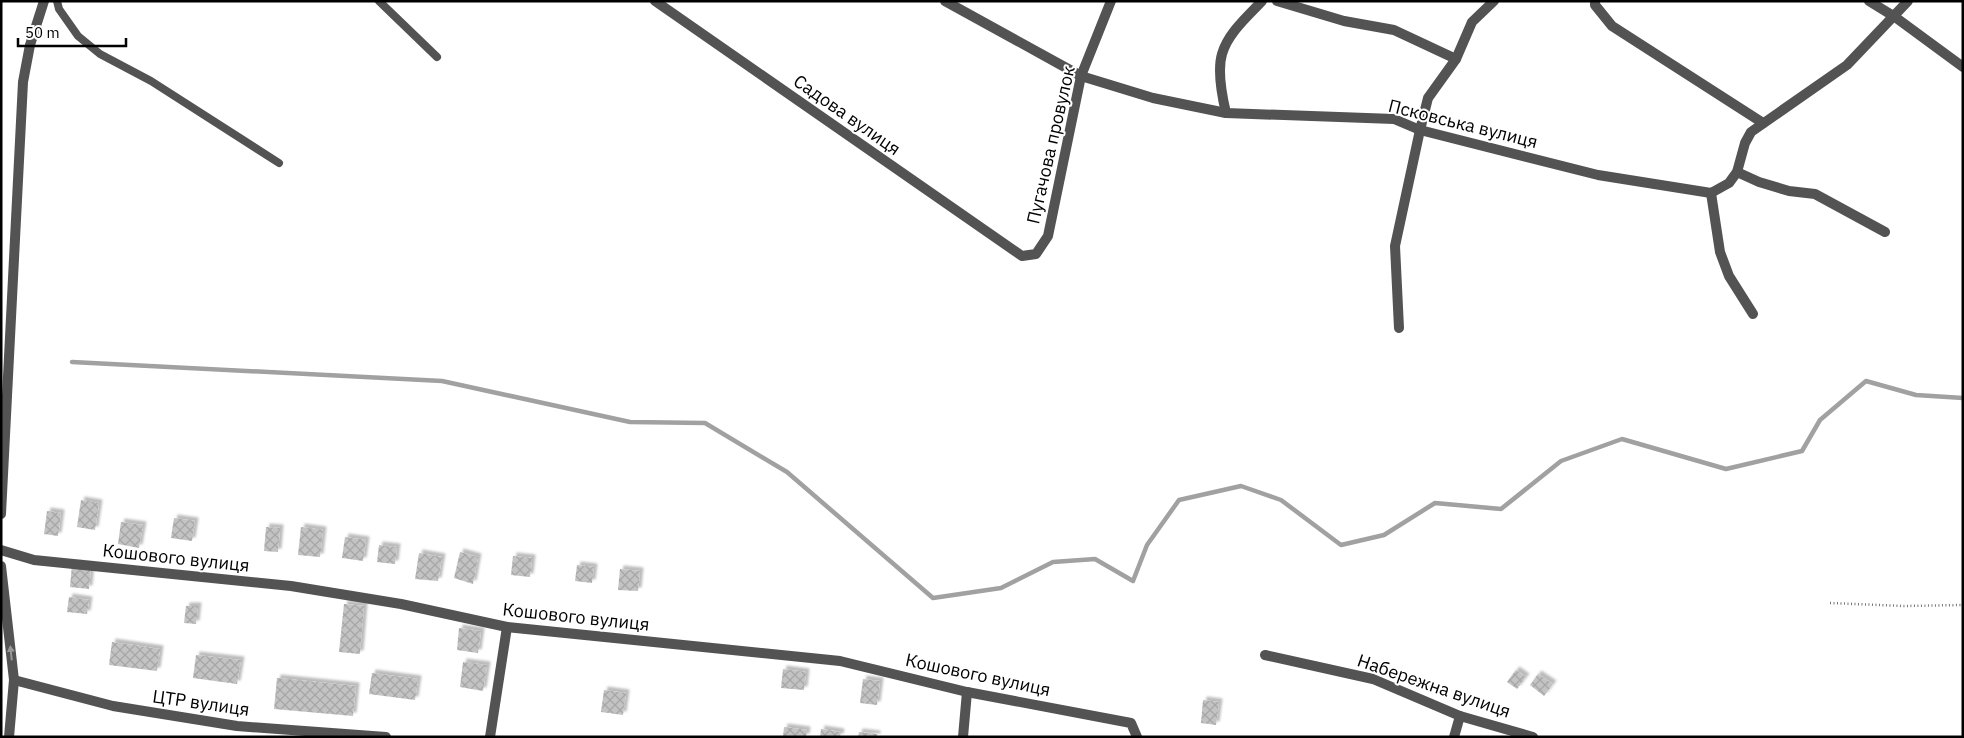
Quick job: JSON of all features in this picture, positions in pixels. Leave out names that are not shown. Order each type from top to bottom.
[{"type":"street","points":[[1,514],[23,82],[30,45],[44,1]]},
{"type":"street","name":"Садова вулиця","points":[[655,1],[1022,256]]},
{"type":"street","name":"Псковська вулиця","points":[[945,1],[1081,76],[1153,98],[1226,113],[1394,119],[1420,130],[1598,175],[1711,193]]},
{"type":"street","name":"Пугачова провулок","points":[[1022,256],[1036,254],[1048,236],[1081,76],[1111,1]]},
{"type":"street","points":[[1226,113],[1221,87],[1222,54],[1236,27],[1262,1]]},
{"type":"street","points":[[1277,1],[1344,21],[1394,30],[1456,59]]},
{"type":"street","points":[[1399,328],[1395,246],[1428,98],[1456,59],[1472,22],[1494,1]]},
{"type":"street","points":[[1595,1],[1595,5],[1612,26],[1763,123]]},
{"type":"street","points":[[1869,1],[1895,16],[1963,67]]},
{"type":"street","points":[[1752,314],[1729,276],[1720,252],[1711,193],[1729,183],[1737,172],[1745,143],[1751,132],[1847,65],[1908,1]]},
{"type":"street","points":[[1737,172],[1759,182],[1788,191],[1814,194],[1885,232]]},
{"type":"street","name":"Кошового вулиця","points":[[1,550],[34,560],[291,586],[401,604],[507,627],[840,661],[967,692],[1131,723],[1137,737]]},
{"type":"street","points":[[1,566],[14,680],[9,737]]},
{"type":"street","points":[[490,737],[507,627]]},
{"type":"street","name":"Набережна вулиця","points":[[1265,655],[1373,679],[1460,716],[1533,737]]},
{"type":"street","name":"ЦТР вулиця","points":[[14,680],[113,706],[237,726],[386,737]]},
{"type":"street","points":[[963,737],[967,692]]},
{"type":"street","points":[[1454,737],[1460,716]]},
{"type":"lane","points":[[58,1],[59,9],[78,36],[100,54],[151,81],[279,163]]},
{"type":"lane","points":[[379,1],[437,58]]},
{"type":"path","points":[[1830,603],[1904,606],[1963,604]]},
{"type":"building","points":[[81,500],[99,503],[95,530],[77,527]]},
{"type":"building","points":[[47,511],[61,513],[58,536],[44,534]]},
{"type":"building","points":[[174,518],[195,521],[192,541],[171,538]]},
{"type":"building","points":[[121,522],[143,525],[139,548],[118,544]]},
{"type":"building","points":[[266,527],[280,528],[278,552],[264,551]]},
{"type":"building","points":[[301,527],[323,530],[320,557],[298,555]]},
{"type":"building","points":[[345,537],[366,540],[363,561],[342,558]]},
{"type":"building","points":[[379,545],[397,547],[395,564],[377,562]]},
{"type":"building","points":[[460,552],[478,557],[473,584],[454,578]]},
{"type":"building","points":[[419,553],[442,557],[438,581],[415,579]]},
{"type":"building","points":[[513,556],[532,558],[530,577],[511,575]]},
{"type":"building","points":[[72,564],[91,566],[89,589],[70,587]]},
{"type":"building","points":[[577,565],[594,567],[592,583],[575,581]]},
{"type":"building","points":[[620,569],[640,571],[638,591],[618,590]]},
{"type":"building","points":[[69,597],[89,600],[87,614],[67,612]]},
{"type":"building","points":[[344,604],[364,606],[360,654],[339,652]]},
{"type":"building","points":[[186,606],[198,606],[196,624],[184,623]]},
{"type":"building","points":[[459,628],[481,631],[478,653],[457,650]]},
{"type":"building","points":[[112,642],[160,649],[157,671],[109,665]]},
{"type":"building","points":[[196,655],[241,660],[237,684],[193,678]]},
{"type":"building","points":[[463,662],[487,665],[483,691],[460,687]]},
{"type":"building","points":[[783,669],[806,672],[804,690],[781,688]]},
{"type":"building","points":[[1516,670],[1526,677],[1517,689],[1507,682]]},
{"type":"building","points":[[372,673],[418,679],[415,700],[369,694]]},
{"type":"building","points":[[1538,674],[1553,684],[1544,696],[1530,685]]},
{"type":"building","points":[[277,678],[356,686],[353,716],[274,709]]},
{"type":"building","points":[[863,679],[880,681],[877,705],[860,703]]},
{"type":"building","points":[[604,690],[626,693],[623,715],[601,712]]},
{"type":"building","points":[[1203,700],[1219,702],[1216,725],[1201,723]]},
{"type":"building","points":[[784,727],[807,730],[806,737],[783,737]]},
{"type":"building","points":[[821,729],[841,732],[840,737],[820,737]]},
{"type":"building","points":[[859,732],[877,734],[877,737],[858,737]]},
{"type":"waterway","points":[[72,362],[442,381],[630,422],[705,423],[787,472],[933,598],[1001,588],[1053,562],[1095,559],[1133,581],[1147,545],[1179,500],[1241,486],[1281,500],[1341,545],[1384,535],[1435,503],[1501,509],[1561,461],[1622,439],[1726,469],[1802,451],[1820,420],[1866,381],[1916,395],[1963,398]]}]
